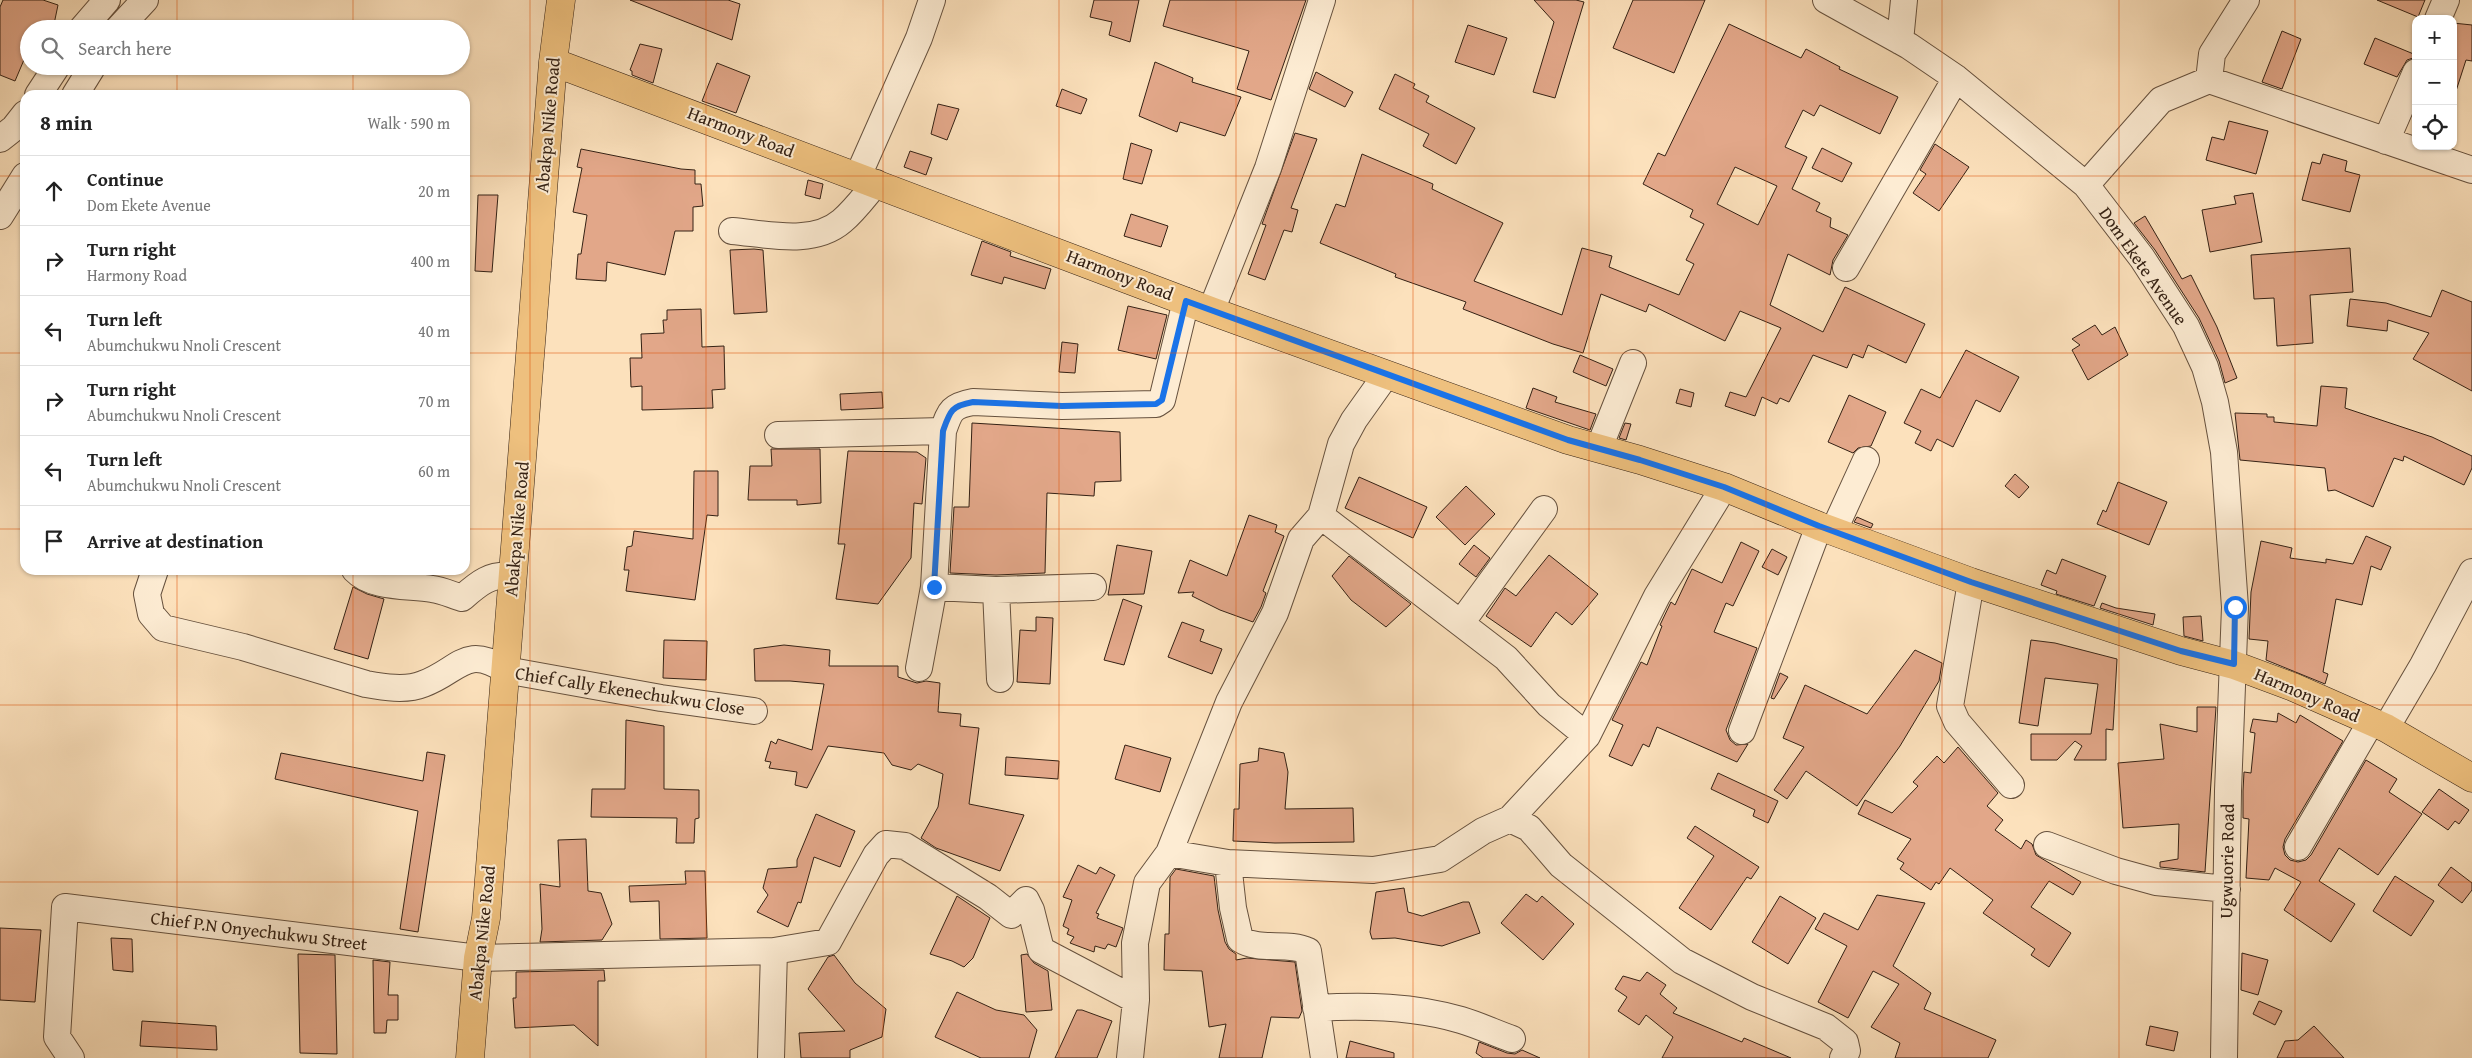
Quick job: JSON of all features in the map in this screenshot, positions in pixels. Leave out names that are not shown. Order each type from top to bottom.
[{"type":"main road","name":"Abakpa Nike Road","points":[[470,1058],[478,958],[486,918],[553,62],[561,0]]},
{"type":"main road","name":"Harmony Road","points":[[553,62],[1386,375],[1568,440],[1724,487],[1971,582],[2181,651],[2234,664],[2378,725],[2472,778]]},
{"type":"street","points":[[90,20],[107,0]]},
{"type":"street","points":[[126,20],[145,0]]},
{"type":"street","points":[[732,231],[790,236],[820,232],[841,223],[856,208],[932,0]]},
{"type":"street","points":[[1212,311],[1268,168],[1322,0]]},
{"type":"street","name":"Dom Ekete Avenue","points":[[1826,0],[1900,41],[1956,78],[2086,185],[2142,258],[2186,326],[2211,384],[2224,452],[2235,607],[2234,664]]},
{"type":"street","points":[[1900,41],[1904,0]]},
{"type":"street","points":[[2209,80],[2212,54],[2246,0]]},
{"type":"street","points":[[2440,15],[2446,0]]},
{"type":"street","points":[[41,90],[51,75]]},
{"type":"street","points":[[79,90],[88,75]]},
{"type":"street","points":[[1846,268],[1956,78]]},
{"type":"street","points":[[2086,185],[2161,100],[2209,80],[2472,170]]},
{"type":"street","points":[[2386,141],[2412,81]]},
{"type":"street","points":[[0,139],[20,120]]},
{"type":"street","points":[[0,216],[20,184]]},
{"type":"street","points":[[919,668],[934,587],[943,431],[950,411],[961,404],[973,402],[1062,406],[1156,404],[1162,400],[1186,301]]},
{"type":"street","points":[[1599,448],[1633,363]]},
{"type":"street","points":[[1130,1058],[1136,1000],[1135,943],[1147,883],[1169,853],[1228,702],[1275,613],[1301,539],[1321,516],[1341,444],[1354,420],[1386,375]]},
{"type":"street","points":[[778,435],[943,431]]},
{"type":"street","points":[[1742,731],[1827,528],[1866,460]]},
{"type":"street","points":[[1169,853],[1228,864],[1373,870],[1413,865],[1440,859],[1482,831],[1510,820],[1587,736],[1657,596],[1724,487]]},
{"type":"street","points":[[1461,623],[1544,509]]},
{"type":"street","points":[[1321,516],[1506,658],[1549,705],[1587,736]]},
{"type":"street","points":[[2298,847],[2378,725],[2423,665],[2472,572]]},
{"type":"street","name":"Chief Cally Ekenechukwu Close","points":[[153,575],[147,594],[151,614],[163,628],[243,647],[386,688],[421,685],[466,660],[480,658],[491,661],[505,670],[660,698],[754,711]]},
{"type":"street","points":[[359,575],[362,578],[409,588],[433,589],[462,598],[485,579],[502,575],[513,576]]},
{"type":"street","points":[[1971,582],[1950,706],[1957,722],[2011,785]]},
{"type":"street","points":[[934,587],[996,590],[1093,587]]},
{"type":"street","points":[[996,590],[1000,679]]},
{"type":"street","name":"Ugwuorie Road","points":[[2224,1058],[2228,791],[2234,664]]},
{"type":"street","points":[[1510,820],[1529,828],[1561,865],[1682,962],[1752,997],[1826,1027],[1845,1042],[1846,1051],[1842,1058]]},
{"type":"street","name":"Chief P.N Onyechukwu Street","points":[[71,1058],[57,1037],[65,907],[478,958],[774,952],[828,942],[876,855],[886,844],[905,846],[988,897],[1011,915],[1026,900],[1031,910],[1041,950],[1136,1000]]},
{"type":"street","points":[[2046,845],[2116,871],[2156,882],[2227,889]]},
{"type":"street","points":[[1228,864],[1233,908],[1240,939],[1249,945],[1300,947],[1308,950],[1324,1058]]},
{"type":"street","points":[[771,1058],[774,952]]},
{"type":"street","points":[[1316,1008],[1354,1006],[1417,1010],[1462,1020],[1512,1039]]},
{"type":"building","points":[[3,0],[43,0],[58,5],[55,20],[20,20],[20,69],[15,81],[0,75],[0,7]]},
{"type":"building","points":[[630,0],[728,0],[740,4],[732,40]]},
{"type":"building","points":[[1094,0],[1139,0],[1130,42],[1109,35],[1112,22],[1090,17]]},
{"type":"building","points":[[1170,0],[1306,0],[1271,100],[1237,89],[1249,51],[1163,26]]},
{"type":"building","points":[[1534,0],[1576,0],[1584,2],[1555,98],[1533,92],[1554,22]]},
{"type":"building","points":[[1633,0],[1705,0],[1674,73],[1613,48]]},
{"type":"building","points":[[2377,0],[2425,0],[2419,15],[2413,15]]},
{"type":"building","points":[[2457,23],[2472,25],[2472,61],[2466,60],[2457,88]]},
{"type":"building","points":[[1729,24],[1801,58],[1806,49],[1840,67],[1839,69],[1898,97],[1880,134],[1820,105],[1814,116],[1803,110],[1785,147],[1807,157],[1792,189],[1820,203],[1816,211],[1831,218],[1830,227],[1848,235],[1833,260],[1830,275],[1788,254],[1770,305],[1823,332],[1845,287],[1925,324],[1906,363],[1868,345],[1863,358],[1853,354],[1847,368],[1813,355],[1789,402],[1780,398],[1777,404],[1762,397],[1755,416],[1725,406],[1730,392],[1746,397],[1781,328],[1740,311],[1725,341],[1649,304],[1646,312],[1601,294],[1583,353],[1553,344],[1463,309],[1466,302],[1395,277],[1396,274],[1320,243],[1336,204],[1345,207],[1362,154],[1433,184],[1432,189],[1503,223],[1474,281],[1562,315],[1582,248],[1612,256],[1609,267],[1679,295],[1694,264],[1686,260],[1704,224],[1690,217],[1693,210],[1643,184],[1658,153],[1665,156]],"holes":[[[1735,167],[1777,186],[1758,225],[1717,204]]]},
{"type":"building","points":[[1468,25],[1507,38],[1494,75],[1455,62]]},
{"type":"building","points":[[2282,31],[2301,39],[2282,89],[2262,82]]},
{"type":"building","points":[[2375,38],[2412,53],[2412,58],[2407,60],[2397,77],[2364,64]]},
{"type":"building","points":[[640,44],[662,49],[653,83],[632,75],[630,70]]},
{"type":"building","points":[[1155,62],[1193,78],[1192,82],[1241,97],[1225,136],[1180,122],[1177,132],[1139,116]]},
{"type":"building","points":[[717,63],[750,76],[736,113],[702,101]]},
{"type":"building","points":[[1316,72],[1353,92],[1345,107],[1309,89]]},
{"type":"building","points":[[1395,74],[1415,84],[1413,88],[1429,96],[1426,102],[1475,128],[1456,164],[1423,146],[1429,134],[1379,109]]},
{"type":"building","points":[[1062,89],[1087,99],[1081,114],[1056,106]]},
{"type":"building","points":[[938,104],[959,109],[947,140],[931,134]]},
{"type":"building","points":[[2229,121],[2268,131],[2256,174],[2206,160],[2212,137],[2224,140]]},
{"type":"building","points":[[1295,133],[1317,139],[1291,208],[1298,210],[1292,232],[1284,230],[1265,280],[1248,274],[1266,225],[1262,224]]},
{"type":"building","points":[[1131,143],[1152,150],[1142,184],[1123,179]]},
{"type":"building","points":[[1935,144],[1969,167],[1939,211],[1913,193],[1926,174],[1920,170]]},
{"type":"building","points":[[1822,148],[1852,163],[1842,182],[1812,168]]},
{"type":"building","points":[[581,149],[681,169],[695,170],[695,184],[701,184],[703,206],[693,207],[693,231],[675,231],[665,275],[607,262],[606,281],[576,279],[578,254],[581,254],[587,215],[573,212],[582,168],[577,167]]},
{"type":"building","points":[[910,151],[932,158],[926,175],[904,167]]},
{"type":"building","points":[[2323,154],[2347,161],[2345,171],[2360,175],[2350,212],[2302,200],[2312,162],[2320,164]]},
{"type":"building","points":[[808,180],[823,184],[820,199],[805,195]]},
{"type":"building","points":[[2253,193],[2262,242],[2210,252],[2202,210],[2236,204],[2234,196]]},
{"type":"building","points":[[478,195],[498,195],[492,272],[475,271]]},
{"type":"building","points":[[1131,214],[1168,226],[1161,247],[1124,236]]},
{"type":"building","points":[[2145,216],[2182,279],[2191,275],[2217,327],[2237,378],[2225,383],[2219,361],[2199,318],[2155,250],[2134,223]]},
{"type":"building","points":[[982,241],[1011,252],[1010,256],[1051,269],[1045,289],[1004,277],[1002,284],[971,275]]},
{"type":"building","points":[[2350,248],[2353,292],[2310,295],[2313,343],[2277,346],[2274,298],[2254,299],[2251,255]]},
{"type":"building","points":[[730,250],[763,250],[767,312],[734,314]]},
{"type":"building","points":[[2442,290],[2472,302],[2472,391],[2413,359],[2429,333],[2388,320],[2387,331],[2347,326],[2350,299],[2386,303],[2431,317]]},
{"type":"building","points":[[1128,306],[1167,315],[1156,359],[1118,350]]},
{"type":"building","points":[[701,309],[702,347],[724,346],[725,389],[712,390],[713,408],[642,410],[642,386],[631,387],[630,358],[642,358],[641,334],[664,333],[663,320],[667,320],[667,310]]},
{"type":"building","points":[[2095,325],[2102,335],[2115,327],[2128,355],[2088,380],[2072,350],[2080,345],[2072,339]]},
{"type":"building","points":[[1062,342],[1078,344],[1075,373],[1059,372]]},
{"type":"building","points":[[1966,350],[2019,377],[2000,412],[1976,400],[1953,447],[1937,439],[1931,451],[1915,443],[1921,431],[1904,423],[1921,389],[1940,398]]},
{"type":"building","points":[[1580,355],[1613,369],[1606,386],[1573,372]]},
{"type":"building","points":[[2321,386],[2347,388],[2345,408],[2432,437],[2472,456],[2472,468],[2464,485],[2404,456],[2403,461],[2394,458],[2373,507],[2335,490],[2328,491],[2325,468],[2240,460],[2235,413],[2267,414],[2267,417],[2274,417],[2274,422],[2317,426]]},
{"type":"building","points":[[1533,388],[1557,397],[1555,402],[1596,414],[1590,430],[1526,408]]},
{"type":"building","points":[[1680,389],[1694,393],[1691,407],[1676,403]]},
{"type":"building","points":[[882,392],[883,408],[841,410],[840,394]]},
{"type":"building","points":[[1849,395],[1886,412],[1871,446],[1858,448],[1853,453],[1828,442]]},
{"type":"building","points":[[972,423],[1120,432],[1121,481],[1095,482],[1094,496],[1047,493],[1045,573],[996,575],[950,573],[954,507],[969,507]]},
{"type":"building","points":[[1625,423],[1631,424],[1626,440],[1619,438]]},
{"type":"building","points":[[771,449],[820,449],[821,503],[797,505],[797,500],[748,500],[750,466],[772,466]]},
{"type":"building","points":[[848,451],[917,452],[926,458],[922,504],[914,503],[911,558],[878,604],[836,599],[845,544],[838,544]]},
{"type":"building","points":[[694,471],[718,471],[718,516],[707,515],[695,600],[626,591],[629,570],[624,570],[627,547],[632,546],[634,531],[693,539]]},
{"type":"building","points":[[2015,474],[2029,487],[2019,498],[2005,486]]},
{"type":"building","points":[[1359,477],[1427,507],[1413,538],[1345,508]]},
{"type":"building","points":[[2118,482],[2167,502],[2149,545],[2097,524],[2103,510],[2106,512]]},
{"type":"building","points":[[1466,486],[1495,514],[1465,545],[1436,517]]},
{"type":"building","points":[[1249,515],[1277,525],[1275,532],[1284,536],[1263,591],[1266,593],[1261,607],[1253,622],[1220,610],[1192,596],[1194,592],[1178,593],[1190,560],[1227,576]]},
{"type":"building","points":[[1857,517],[1873,524],[1871,528],[1854,522]]},
{"type":"building","points":[[2366,536],[2391,547],[2381,570],[2371,566],[2362,605],[2336,599],[2323,672],[2328,674],[2325,684],[2266,660],[2268,641],[2249,639],[2251,592],[2261,541],[2292,548],[2290,558],[2326,563],[2326,559],[2353,564]]},
{"type":"building","points":[[1741,542],[1759,551],[1733,606],[1726,603],[1714,632],[1757,648],[1726,730],[1730,740],[1736,745],[1748,744],[1737,762],[1657,727],[1649,747],[1643,744],[1632,766],[1609,756],[1623,725],[1612,720],[1641,662],[1647,665],[1662,626],[1660,625],[1671,602],[1675,605],[1692,569],[1722,583]]},
{"type":"building","points":[[1117,545],[1152,551],[1144,594],[1108,595]]},
{"type":"building","points":[[1474,545],[1490,558],[1476,577],[1459,564]]},
{"type":"building","points":[[1772,549],[1787,557],[1778,575],[1762,567]]},
{"type":"building","points":[[1549,555],[1598,594],[1572,625],[1556,612],[1531,647],[1486,616],[1505,588],[1516,596]]},
{"type":"building","points":[[1349,556],[1411,604],[1386,627],[1351,600],[1332,576]]},
{"type":"building","points":[[2062,559],[2106,576],[2094,606],[2056,594],[2057,591],[2041,585],[2047,570],[2056,574]]},
{"type":"building","points":[[353,587],[384,599],[368,659],[334,649]]},
{"type":"building","points":[[1123,599],[1142,606],[1124,665],[1104,660]]},
{"type":"building","points":[[2102,603],[2116,608],[2155,614],[2153,625],[2100,608]]},
{"type":"building","points":[[2201,616],[2203,641],[2184,636],[2183,617]]},
{"type":"building","points":[[1036,617],[1053,618],[1050,684],[1017,682],[1020,630],[1036,631]]},
{"type":"building","points":[[1182,622],[1204,630],[1200,641],[1222,649],[1212,674],[1168,657]]},
{"type":"building","points":[[664,640],[707,641],[706,680],[663,678]]},
{"type":"building","points":[[2031,640],[2055,643],[2117,659],[2113,730],[2106,729],[2106,760],[2074,760],[2082,746],[2075,741],[2057,760],[2031,760],[2031,734],[2091,734],[2098,684],[2045,678],[2038,726],[2019,723]]},
{"type":"building","points":[[784,645],[830,650],[829,666],[898,666],[898,677],[917,683],[926,681],[940,683],[938,712],[961,714],[960,726],[979,728],[969,804],[1024,815],[1000,871],[936,848],[921,838],[938,807],[943,774],[918,764],[911,770],[892,765],[884,753],[828,746],[807,788],[795,785],[797,772],[769,768],[771,762],[765,761],[771,741],[776,744],[778,739],[812,750],[824,684],[790,681],[755,681],[754,649]]},
{"type":"building","points":[[1915,650],[1942,663],[1939,681],[1900,746],[1857,806],[1806,771],[1787,799],[1774,790],[1804,747],[1783,738],[1805,685],[1867,714]]},
{"type":"building","points":[[1780,673],[1788,677],[1774,699],[1771,698]]},
{"type":"building","points":[[2197,707],[2216,707],[2205,872],[2160,867],[2160,862],[2178,859],[2179,824],[2123,828],[2118,763],[2164,759],[2160,724],[2197,732]]},
{"type":"building","points":[[2278,713],[2296,723],[2300,715],[2343,741],[2285,839],[2283,847],[2285,855],[2290,860],[2298,862],[2306,860],[2311,855],[2366,760],[2397,779],[2389,792],[2422,814],[2378,875],[2339,848],[2319,881],[2355,904],[2331,942],[2284,910],[2301,882],[2275,868],[2269,880],[2246,878],[2249,819],[2243,818],[2243,791],[2244,772],[2251,773],[2255,733],[2250,732],[2253,719],[2277,722]]},
{"type":"building","points":[[626,720],[664,726],[664,789],[699,790],[699,818],[695,819],[694,843],[676,843],[677,818],[591,817],[592,789],[625,789]]},
{"type":"building","points":[[1125,745],[1171,758],[1160,792],[1115,779]]},
{"type":"building","points":[[1958,747],[1998,793],[1987,806],[2003,820],[1995,830],[2021,849],[2026,840],[2032,844],[2036,855],[2081,882],[2073,895],[2049,881],[2031,907],[2071,933],[2049,967],[2031,955],[2035,949],[1983,913],[1993,900],[1950,868],[1939,884],[1936,882],[1931,890],[1900,869],[1904,863],[1897,859],[1911,839],[1858,814],[1865,800],[1892,813],[1918,786],[1913,782],[1937,756],[1944,763]]},
{"type":"building","points":[[1259,748],[1284,753],[1288,772],[1285,809],[1353,808],[1354,842],[1275,843],[1233,841],[1234,809],[1239,809],[1240,764],[1258,761]]},
{"type":"building","points":[[427,752],[445,755],[418,932],[400,929],[418,811],[275,779],[281,753],[423,781]]},
{"type":"building","points":[[1006,757],[1059,761],[1058,779],[1005,775]]},
{"type":"building","points":[[1718,773],[1778,801],[1768,823],[1753,816],[1755,810],[1711,789]]},
{"type":"building","points":[[2439,789],[2469,810],[2459,824],[2455,821],[2448,830],[2422,812]]},
{"type":"building","points":[[816,814],[855,831],[840,867],[814,857],[801,903],[798,902],[788,927],[757,912],[768,895],[763,888],[768,869],[797,867],[797,860]]},
{"type":"building","points":[[1695,826],[1759,867],[1751,879],[1747,877],[1711,930],[1679,908],[1714,856],[1687,838]]},
{"type":"building","points":[[586,839],[588,891],[601,893],[612,924],[602,940],[540,942],[542,929],[540,884],[560,887],[558,840]]},
{"type":"building","points":[[1078,865],[1096,874],[1100,867],[1115,875],[1096,913],[1099,914],[1097,918],[1123,928],[1116,947],[1108,944],[1105,949],[1095,946],[1094,952],[1070,943],[1074,937],[1067,934],[1069,929],[1063,926],[1072,900],[1063,897]]},
{"type":"building","points":[[2451,867],[2472,883],[2472,890],[2462,903],[2438,885]]},
{"type":"building","points":[[1176,869],[1214,876],[1218,910],[1225,942],[1229,949],[1236,954],[1236,960],[1247,958],[1295,962],[1302,1011],[1299,1018],[1271,1017],[1262,1058],[1219,1058],[1226,1024],[1209,1027],[1202,971],[1164,970],[1165,934],[1169,934],[1170,877]]},
{"type":"building","points":[[685,871],[705,871],[707,938],[660,939],[659,901],[630,902],[629,886],[686,884]]},
{"type":"building","points":[[2395,876],[2434,901],[2411,936],[2373,911]]},
{"type":"building","points":[[1404,888],[1408,912],[1422,916],[1463,902],[1469,902],[1480,933],[1442,946],[1395,938],[1372,939],[1370,932],[1376,892]]},
{"type":"building","points":[[1526,894],[1537,902],[1542,896],[1574,924],[1543,960],[1501,923]]},
{"type":"building","points":[[1877,895],[1925,903],[1893,966],[1931,993],[1924,1009],[1996,1040],[1988,1058],[1895,1058],[1900,1043],[1871,1027],[1899,984],[1873,971],[1848,1018],[1818,1002],[1847,946],[1815,929],[1824,913],[1858,930]]},
{"type":"building","points":[[957,896],[990,918],[973,958],[964,967],[930,954]]},
{"type":"building","points":[[1780,896],[1816,918],[1788,964],[1752,942]]},
{"type":"building","points":[[0,928],[41,930],[35,1002],[0,1000]]},
{"type":"building","points":[[111,938],[132,939],[133,972],[113,970]]},
{"type":"building","points":[[2242,953],[2268,960],[2258,995],[2241,990]]},
{"type":"building","points":[[298,954],[335,955],[337,1054],[300,1053]]},
{"type":"building","points":[[1027,954],[1034,963],[1048,971],[1052,1010],[1026,1012],[1021,955]]},
{"type":"building","points":[[834,955],[855,983],[886,1009],[882,1037],[850,1050],[850,1058],[801,1058],[799,1033],[845,1031],[808,989],[828,957]]},
{"type":"building","points":[[373,960],[390,962],[388,995],[398,995],[398,1020],[387,1020],[386,1033],[374,1033]]},
{"type":"building","points":[[604,970],[605,981],[598,981],[598,1046],[574,1025],[515,1028],[513,998],[516,998],[516,972]]},
{"type":"building","points":[[1647,972],[1666,985],[1660,994],[1677,1008],[1673,1013],[1742,1042],[1744,1038],[1791,1058],[1662,1058],[1673,1037],[1646,1015],[1639,1025],[1618,1011],[1627,997],[1615,989],[1623,976],[1640,981]]},
{"type":"building","points":[[957,992],[996,1010],[1024,1015],[1037,1030],[1029,1058],[981,1058],[935,1037]]},
{"type":"building","points":[[2259,1001],[2282,1011],[2275,1025],[2253,1014]]},
{"type":"building","points":[[1077,1010],[1112,1021],[1097,1058],[1055,1058]]},
{"type":"building","points":[[142,1021],[216,1026],[217,1050],[140,1046]]},
{"type":"building","points":[[2150,1026],[2178,1032],[2174,1051],[2146,1045]]},
{"type":"building","points":[[2314,1026],[2344,1058],[2277,1058],[2285,1041],[2298,1040]]},
{"type":"building","points":[[1350,1041],[1394,1053],[1394,1058],[1346,1058]]},
{"type":"building","points":[[1479,1042],[1507,1053],[1515,1054],[1522,1050],[1540,1058],[1483,1058],[1476,1053]]},
{"type":"route","points":[[934,587],[943,431],[950,411],[961,404],[973,402],[1062,406],[1156,404],[1162,400],[1186,301],[1568,440],[1640,460],[1724,487],[1819,526],[1971,582],[2181,651],[2234,664],[2235,607]]}]
